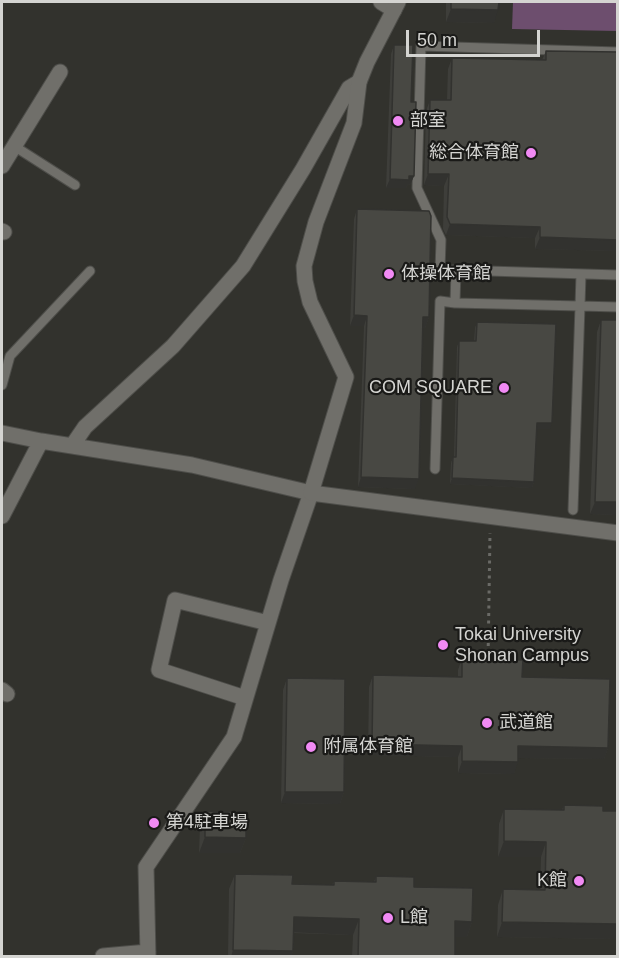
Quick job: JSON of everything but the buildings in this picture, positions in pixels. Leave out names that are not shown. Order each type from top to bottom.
[{"type":"street","points":[[103,957],[148,955],[146,867],[234,737],[268,623],[311,493],[346,377],[310,302],[304,266],[316,222],[354,123],[359,82],[391,4]]},
{"type":"street","points":[[2,166],[60,72]]},
{"type":"street","points":[[72,446],[85,427],[173,346],[243,266],[303,170],[349,88],[359,82]]},
{"type":"street","points":[[2,433],[192,465],[311,493],[618,533]]},
{"type":"street","points":[[2,516],[41,441]]},
{"type":"street","points":[[245,698],[159,670],[175,600],[268,623]]},
{"type":"lane","points":[[618,52],[421,46],[417,188],[441,240],[440,270],[618,275]]},
{"type":"lane","points":[[14,147],[75,185]]},
{"type":"lane","points":[[455,303],[456,270]]},
{"type":"lane","points":[[2,385],[10,356],[90,271]]},
{"type":"lane","points":[[573,510],[581,274]]},
{"type":"lane","points":[[435,469],[440,301],[618,307]]},
{"type":"path","points":[[488,664],[490,516]]},
{"type":"shaded area","points":[[513,2],[617,2],[617,31],[512,29]]},
{"type":"place","name":"部室","points":[[398,121]]},
{"type":"place","name":"総合体育館","points":[[531,153]]},
{"type":"place","name":"体操体育館","points":[[389,274]]},
{"type":"place","name":"COM SQUARE","points":[[504,388]]},
{"type":"place","name":"Tokai University Shonan Campus","points":[[443,645]]},
{"type":"place","name":"武道館","points":[[487,723]]},
{"type":"place","name":"附属体育館","points":[[311,747]]},
{"type":"place","name":"第4駐車場","points":[[154,823]]},
{"type":"place","name":"K館","points":[[579,881]]},
{"type":"place","name":"L館","points":[[388,918]]}]
